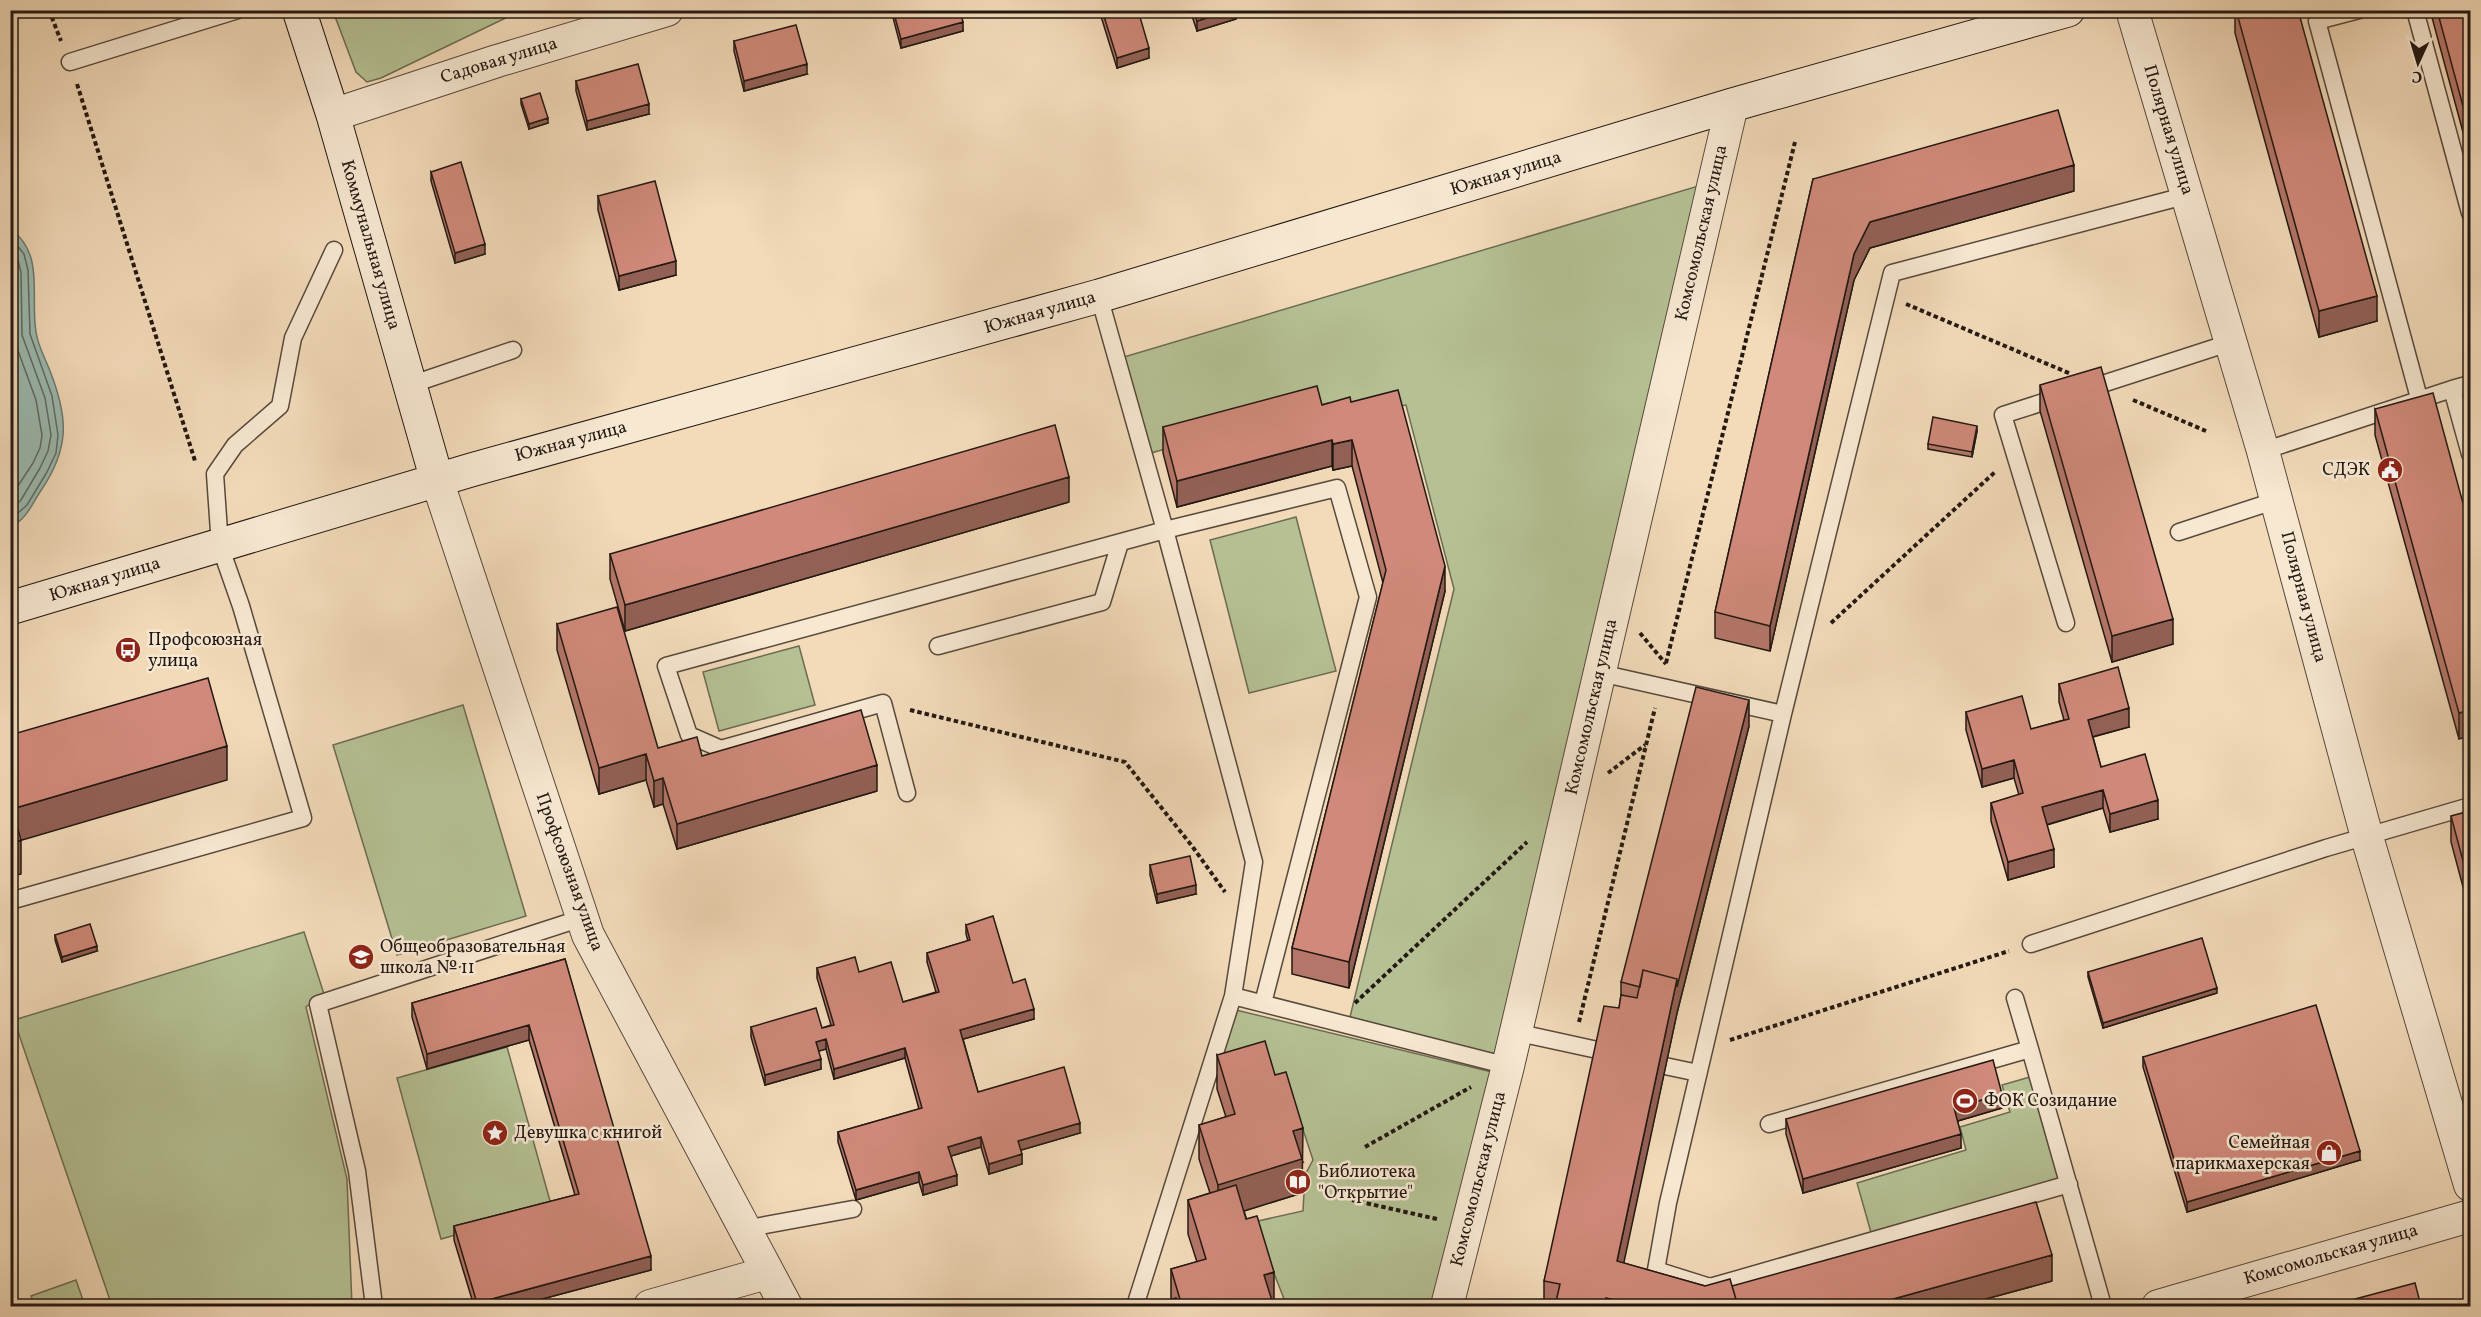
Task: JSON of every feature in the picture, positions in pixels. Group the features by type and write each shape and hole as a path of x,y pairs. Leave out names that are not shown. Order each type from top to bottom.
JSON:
{"main road":[{"name":"Коммунальная улица","path":"299,10 333,115 437,480"},
{"name":"Южная улица","path":"10,608 437,480 1099,296 1732,105 2068,10"}],"street":[{"name":"Садовая улица","path":"333,115 497,61 667,10"},
{"name":"Полярная улица","path":"2132,10 2232,342 2277,500 2367,837 2470,1185"},
{"name":"Комсомольская улица","path":"1447,1306 1508,1066 1732,105"},
{"name":"Профсоюзная улица","path":"437,480 588,935 786,1306"},
{"name":"Комсомольская улица","path":"2158,1306 2470,1216"},
{"path":"650,1306 756,1276"}],"lane":[{"path":"70,62 238,10"},
{"path":"2359,10 2317,21 2419,398"},
{"path":"2415,10 2470,213"},
{"path":"2069,1184 1710,1287 1656,1270 1668,1203 1797,654 1892,273 2188,195"},
{"path":"10,902 303,818 220,546 215,474 235,445 280,406 293,338 334,249"},
{"path":"1099,296 1165,530 1254,862 1233,996 1135,1306"},
{"path":"2066,623 2003,415 2232,342"},
{"path":"410,385 513,350"},
{"path":"2263,451 2419,398 2470,384"},
{"path":"2452,389 2470,454"},
{"path":"907,793 883,703 721,749 689,735 666,666 1165,530 1337,488 1368,597 1263,1003"},
{"path":"2179,532 2277,500"},
{"path":"938,646 1102,602 1120,543"},
{"path":"1600,673 1783,714"},
{"path":"2031,944 2470,806"},
{"path":"374,1306 357,1172 318,1004 582,918"},
{"path":"1233,996 1508,1066"},
{"path":"2015,998 2103,1306"},
{"path":"1515,1032 1602,1051"},
{"path":"1769,1124 2030,1049"},
{"path":"1665,1066 1698,1073"},
{"path":"744,1229 853,1209"},
{"path":"1710,1287 1715,1306"}],"path":[{"path":"49,10 70,62 197,468"},
{"path":"1573,1045 1795,142"},
{"path":"1886,295 2206,431"},
{"path":"1797,654 2015,454"},
{"path":"883,703 1125,762 1192,846 1245,920"},
{"path":"1335,1022 1529,840"},
{"path":"1704,1048 2031,944"},
{"path":"1365,1147 1508,1066"},
{"path":"1352,1200 1467,1226"}],"green space":[{"path":"333,10 520,11 381,78 367,82 356,72"},
{"path":"1705,184 1499,1056 1350,1017 1454,589 1406,405 1332,418 1328,403 1151,453 1124,357"},
{"path":"1296,517 1336,671 1249,693 1210,540"},
{"path":"799,646 815,705 719,731 703,672"},
{"path":"463,705 526,916 397,955 333,745"},
{"path":"304,932 324,994 306,1007 347,1179 352,1306 112,1306 14,1020"},
{"path":"1236,1010 1492,1072 1435,1306 1284,1306 1286,1304 1263,1245 1249,1223 1303,1211 1305,1175 1313,1160 1293,1099 1273,1074 1216,1081"},
{"path":"507,1047 552,1208 441,1239 397,1078"},
{"path":"2030,1077 2061,1180 1872,1236 1857,1183 1966,1150 1960,1127 2010,1112 2002,1085"},
{"path":"76,1280 85,1306 35,1306 31,1296"}],"water":[{"path":"11,229 22,239 32,263 36,332 56,388 63,417 63,431 62,445 51,474 26,515 11,527"}],"building":[{"path":"893,10 960,10 963,22 901,39"},
{"path":"1102,10 1138,10 1149,48 1117,58"},
{"path":"1193,10 1231,10 1197,21"},
{"path":"2236,10 2298,10 2377,296 2319,311"},
{"path":"2437,10 2470,10 2470,132"},
{"path":"796,25 807,64 744,81 734,41"},
{"path":"638,64 649,104 587,121 576,81"},
{"path":"540,93 548,118 529,124 521,99"},
{"path":"2058,110 2074,165 1870,222 1854,254 1770,626 1715,612 1813,179"},
{"path":"461,162 485,244 455,253 431,172"},
{"path":"655,181 676,261 619,276 598,196"},
{"path":"2101,367 2173,619 2112,636 2040,385"},
{"path":"1317,386 1322,405 1350,397 1351,402 1398,390 1445,566 1349,962 1292,948 1386,570 1352,440 1333,444 1332,440 1177,481 1163,427"},
{"path":"2433,393 2470,529 2470,710 2459,713 2375,409"},
{"path":"1933,417 1977,426 1972,452 1928,444"},
{"path":"1055,425 1069,477 625,605 610,554"},
{"path":"617,607 658,748 697,737 702,756 861,710 877,765 677,824 663,778 654,781 646,754 599,768 557,624"},
{"path":"2118,667 2129,708 2088,720 2101,767 2145,754 2158,800 2110,814 2103,790 2042,807 2054,849 2008,862 1991,803 2023,793 2014,760 1982,769 1966,712 2022,696 2031,729 2069,719 2059,684"},
{"path":"208,678 227,746 12,809 21,840 10,843 10,735"},
{"path":"1696,687 1749,700 1677,987 1677,979 1643,970 1640,987 1621,982"},
{"path":"2470,811 2470,887 2451,816"},
{"path":"1190,856 1196,885 1157,894 1150,865"},
{"path":"993,916 1013,983 1025,979 1034,1009 960,1030 978,1092 1064,1067 1080,1123 1018,1141 1022,1154 989,1164 981,1137 948,1147 957,1175 923,1185 919,1172 856,1190 838,1132 922,1108 905,1048 834,1069 826,1039 816,1042 821,1059 765,1075 751,1027 816,1008 822,1028 834,1025 817,968 855,957 859,972 891,962 903,1002 939,992 927,953 970,940 966,925"},
{"path":"90,924 97,946 62,957 55,935"},
{"path":"2202,938 2217,988 2103,1023 2088,972"},
{"path":"565,959 651,1256 477,1303 454,1226 579,1194 529,1025 427,1054 412,1003"},
{"path":"1643,970 1677,979 1617,1261 1705,1286 1730,1279 1738,1306 1637,1306 1606,1298 1605,1306 1555,1306 1560,1284 1544,1281 1604,1006 1619,1008 1621,995 1637,998"},
{"path":"2316,1005 2360,1151 2187,1202 2143,1057"},
{"path":"1265,1041 1275,1075 1286,1072 1303,1128 1293,1131 1302,1159 1218,1185 1199,1125 1235,1114 1217,1055"},
{"path":"1993,1060 2002,1094 1954,1108 1961,1134 1803,1179 1786,1119"},
{"path":"1236,1185 1246,1219 1257,1216 1274,1272 1264,1275 1273,1304 1264,1306 1182,1306 1171,1269 1206,1259 1188,1200"},
{"path":"2036,1202 2052,1255 1868,1306 1738,1306 1732,1286"},
{"path":"2415,1283 2421,1306 2329,1306"},
{"path":"1176,1298 1179,1306 1150,1306"}],"place":[{"name":"СДЭК","path":"2390,470"},
{"name":"Профсоюзная улица","path":"128,650"},
{"name":"Общеобразовательная школа № 11","path":"361,957"},
{"name":"ФОК Созидание","path":"1965,1101"},
{"name":"Девушка с книгой","path":"495,1133"},
{"name":"Семейная парикмахерская","path":"2329,1153"},
{"name":"Библиотека \"Открытие\"","path":"1298,1182"}]}
